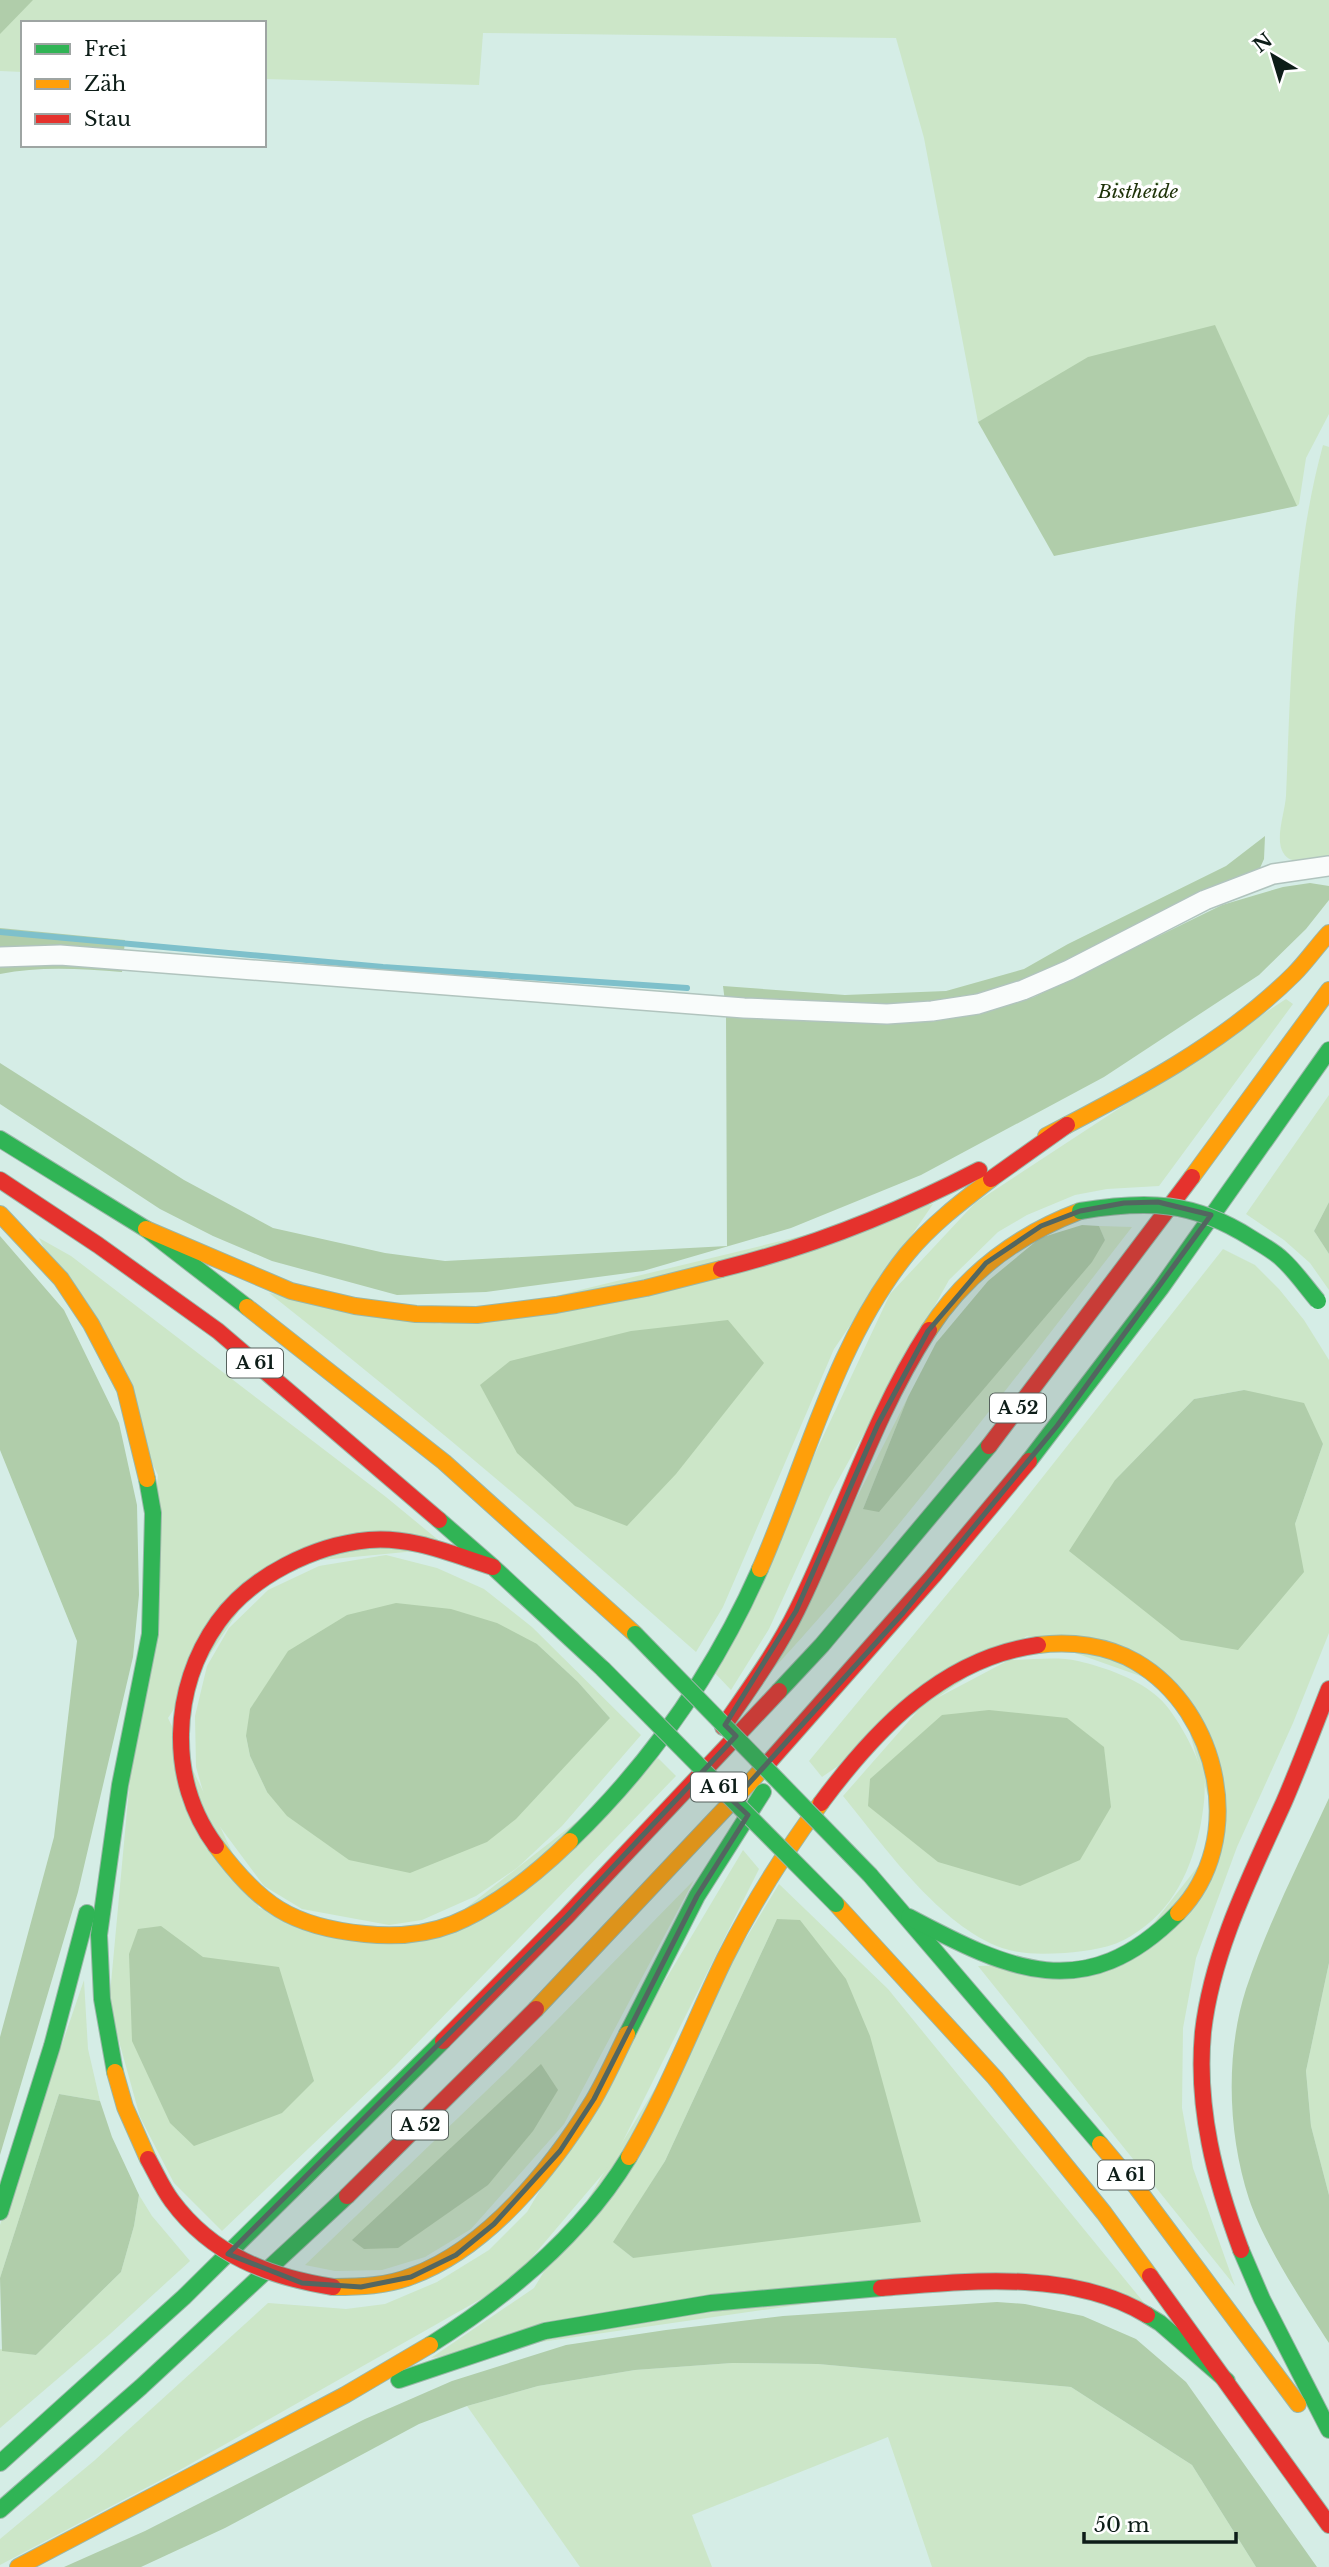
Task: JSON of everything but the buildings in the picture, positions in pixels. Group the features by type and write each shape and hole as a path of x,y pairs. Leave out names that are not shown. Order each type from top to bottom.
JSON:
{"highway":[{"path":"146,1229 291,1291 355,1306 404,1313 477,1315 556,1305 646,1288 739,1265 824,1239 913,1204 1150,1078 1227,1028 1294,973 1329,933"},
{"name":"A 52","path":"0,2463 184,2297 548,1936 822,1645 986,1448 1135,1255 1329,990"},
{"name":"A 52","path":"0,2510 118,2410 316,2227 454,2092 637,1906 813,1713 903,1612 1057,1426 1329,1049"},
{"path":"494,1567 409,1542 369,1540 320,1549 280,1566 247,1590 214,1625 190,1671 178,1712 180,1752 189,1799 202,1830 224,1862 260,1898 308,1924 360,1935 412,1936 468,1918 528,1879 588,1823 639,1765 682,1709 745,1602 773,1539 831,1390 863,1322 893,1274 936,1224 981,1186 1066,1125"},
{"name":"A 61","path":"0,1139 146,1229 299,1347 444,1462 635,1634 909,1917 1137,2188 1329,2445"},
{"name":"A 61","path":"0,1180 98,1245 218,1331 494,1567 603,1669 836,1905 995,2078 1104,2213 1329,2525"},
{"path":"675,1800 772,1655 790,1622 896,1386 928,1331 954,1294 986,1263 1012,1243 1041,1226 1080,1211 1124,1203 1158,1202 1209,1214 1235,1226 1282,1259 1321,1306"},
{"path":"0,1214 61,1279 91,1324 125,1389 140,1444 153,1513 150,1634 120,1785 99,1936 102,1999 125,2107 148,2158 171,2199 192,2225 241,2262 276,2277 302,2283 361,2287 411,2277 456,2255 494,2224 560,2151 594,2099 697,1896 813,1713"},
{"path":"18,2567 319,2409 452,2330 505,2293 562,2245 614,2179 640,2135 668,2083 739,1930 819,1804 857,1756 917,1700 943,1680 997,1654 1035,1645 1070,1643 1097,1647 1131,1660 1156,1677 1176,1696 1195,1722 1206,1745 1215,1772 1219,1802 1211,1860 1185,1906 1167,1927 1121,1956 1066,1972 1035,1970 988,1957 909,1917"},
{"path":"1329,1689 1300,1764 1252,1870 1215,1974 1203,2029 1202,2088 1211,2161 1236,2238 1270,2316 1329,2430"},
{"path":"0,2212 72,1975 96,1871 120,1785"},
{"path":"319,2409 439,2365 545,2331 711,2304 915,2285 1014,2281 1086,2289 1126,2302 1160,2323 1227,2381"}],"street":[{"path":"0,957 60,955 744,1008 887,1014 932,1011 978,1004 1023,990 1069,970 1205,900 1273,874 1329,866"}],"highlighted area":[{"path":"1158,1202 1211,1215 1057,1426 903,1613 733,1801 748,1815 697,1896 594,2099 560,2151 494,2224 456,2255 411,2277 361,2287 302,2283 228,2254 567,1916 736,1736 725,1725 796,1611 878,1424 928,1331 986,1263 1041,1226 1080,1211 1124,1203"}],"green space":[{"name":"Bistheide","path":"0,0 1329,0 1329,414 1306,458 1297,506 1001,409 978,422 924,138 896,38 483,33 479,85 266,79 266,21 21,21 21,72 0,71"},
{"path":"0,0 33,0 0,34"},
{"path":"1215,325 1297,506 1054,556 978,422 1088,357"},
{"path":"1323,445 1329,447 1329,856 1299,861 1284,854 1280,834 1286,796 1299,576"},
{"path":"1265,836 1264,859 1260,868 1153,915 1046,972 999,989 943,1001 882,1006 725,1002 723,986 845,995 946,991 1024,969 1068,944 1226,866"},
{"path":"1310,883 1329,886 1329,900 1306,929 1259,975 1104,1077 921,1175 791,1228 643,1271 486,1292 397,1295 272,1261 213,1236 160,1209 0,1104 0,1063 184,1180 273,1228 385,1253 445,1261 727,1246 726,1014 985,1012 1034,997 1222,905 1283,887"},
{"path":"0,928 125,940 122,972 46,969 0,974"},
{"path":"1286,999 1293,1004 1159,1186 1107,1189 1075,1195 1027,1215 998,1232 949,1280 830,1495 769,1629 731,1690 713,1671 890,1294 975,1203"},
{"path":"1329,1095 1329,1202 1314,1231 1329,1254 1329,1290 1310,1263 1284,1240 1246,1214"},
{"path":"1329,1202 1329,1254 1314,1231"},
{"path":"933,1204 834,1349 723,1607 696,1652 485,1469 269,1293 440,1324"},
{"path":"1082,1225 1099,1226 1105,1240 1092,1262 879,1512 863,1509 908,1397 936,1343 988,1281 1040,1238"},
{"path":"1099,1226 1132,1227 908,1513 765,1678 908,1397 863,1509 1105,1240"},
{"path":"0,1236 64,1310 119,1423 137,1505 139,1595 133,1657 78,1892 0,2155 0,2037 54,1837 77,1641 0,1450"},
{"path":"39,1238 71,1256 386,1497 448,1548 269,1565 168,1718 259,1908 425,1940 658,1758 676,1776 395,2066 222,2231 174,2183 140,2117 109,2005 158,1475"},
{"path":"1223,1249 1255,1265 1279,1289 1304,1320 1329,1360 1329,1633 1293,1723 1237,1847 1196,1958 1183,2028 1182,2108 1193,2168 1235,2286 978,1966 1124,1961 1220,1838 1177,1689 1027,1636 822,1777 809,1761 1011,1517","holes":["1244,1390 1323,1444 1295,1524 1115,1480 1194,1399"]},
{"path":"728,1320 764,1363 676,1474 627,1526 575,1506 517,1453 480,1385 510,1361 631,1331"},
{"path":"1244,1390 1304,1403 1323,1444 1295,1524 1304,1572 1238,1650 1181,1640 1069,1551 1115,1480 1194,1399"},
{"path":"386,1555 437,1568 484,1589 532,1627 641,1735 562,1826 517,1868 476,1896 422,1920 389,1925 302,1909 264,1886 209,1812 196,1767 195,1716 207,1666 229,1628 268,1590 319,1566","holes":["537,1644 578,1682 610,1718 267,1792 250,1756 246,1736"]},
{"path":"396,1603 451,1609 497,1623 537,1644 578,1682 610,1718 516,1819 487,1842 410,1873 349,1860 287,1816 267,1792 250,1756 246,1736 250,1709 288,1651 347,1615"},
{"path":"1009,1660 1070,1660 1099,1667 1131,1680 1151,1691 1166,1705 1198,1760 1204,1781 1204,1802 1197,1840 1186,1872 1158,1914 1146,1926 1116,1943 1082,1951 1033,1954 1002,1948 979,1937 935,1903 895,1860 843,1796 922,1706"},
{"path":"989,1710 1067,1718 1104,1747 1111,1807 1080,1860 1020,1886 938,1862 868,1806 870,1779 942,1715"},
{"path":"1329,1798 1329,1963 1306,2071 1311,2126 1329,2195 1329,2343 1285,2273 1264,2235 1249,2199 1233,2122 1232,2067 1239,2014 1255,1964 1274,1916"},
{"path":"743,1850 759,1869 612,2163 511,2282 178,2471 0,2565 0,2539 95,2460 268,2303 346,2309 385,2304 437,2282 489,2250 527,2212"},
{"path":"694,1880 564,2124 471,2229 425,2257 382,2270 335,2271 305,2265 509,2069"},
{"path":"779,1884 888,1989 1145,2304 1012,2274 431,2358 534,2288","holes":["777,1919 633,2258 614,2242 665,2161"]},
{"path":"777,1919 800,1920 846,1979 870,2036 921,2222 633,2258 613,2242 665,2161"},
{"path":"161,1926 203,1957 279,1967 314,2081 282,2113 194,2146 170,2123 132,2041 129,1954 138,1929"},
{"path":"1329,1963 1329,2195 1311,2126 1306,2071"},
{"path":"84,1980 88,2049 100,2101 59,2094 0,2278 0,2225"},
{"path":"541,2064 558,2090 533,2131 488,2185 398,2248 364,2249 352,2240"},
{"path":"59,2094 100,2101 112,2137 139,2195 134,2226 121,2272 36,2355 2,2351 0,2278"},
{"path":"139,2195 152,2216 190,2261 0,2428 0,2349 36,2355 121,2272 134,2226"},
{"path":"997,2302 1025,2304 1083,2316 1136,2339 1186,2382 1317,2567 1256,2567 1192,2465 1071,2387 818,2364 732,2363 635,2370 538,2386 467,2406 419,2424 225,2528 141,2567 64,2567 145,2531 365,2419 452,2381 566,2345 783,2316"},
{"path":"732,2363 818,2364 1071,2387 1192,2465 1256,2567 932,2567 888,2437 692,2515 712,2567 580,2567 467,2406 538,2386 635,2370"}],"waterway":[{"path":"0,932 383,967 687,988"}],"traffic: fast":[{"path":"1029,1461 1161,1288 1329,1050"},
{"path":"0,1139 146,1229 247,1307"},
{"path":"1080,1211 1148,1205 1169,1206 1209,1217 1230,1226 1276,1254 1318,1301"},
{"path":"779,1691 822,1645 989,1446"},
{"path":"115,2072 102,1999 99,1935 120,1785 150,1634 153,1513 147,1479"},
{"path":"439,1520 603,1669"},
{"path":"570,1841 627,1780 678,1714 723,1644 760,1569"},
{"path":"635,1634 870,1875"},
{"path":"603,1669 836,1904"},
{"path":"627,2034 697,1896 763,1792"},
{"path":"870,1875 1100,2144"},
{"path":"0,2212 52,2046 87,1913"},
{"path":"909,1917 980,1952 1014,1964 1046,1970 1078,1970 1111,1961 1144,1942 1178,1913"},
{"path":"0,2463 184,2297 443,2041"},
{"path":"430,2345 487,2306 541,2262 589,2213 629,2157"},
{"path":"0,2510 141,2387 347,2196"},
{"path":"1241,2250 1262,2299 1329,2430"},
{"path":"399,2380 545,2331 711,2303 881,2288"},
{"path":"1147,2315 1160,2323 1227,2381"}],"traffic: slow":[{"path":"1046,1136 1112,1102 1238,1023 1294,974 1329,933"},
{"path":"1192,1177 1329,990"},
{"path":"760,1569 823,1406 860,1327 882,1289 926,1233 991,1179"},
{"path":"929,1330 959,1291 995,1258 1035,1232 1080,1211"},
{"path":"0,1214 61,1279 91,1324 125,1389 147,1479"},
{"path":"146,1229 291,1291 355,1306 416,1314 477,1315 556,1305 646,1288 721,1269"},
{"path":"247,1307 444,1462 635,1634"},
{"path":"1038,1645 1063,1644 1101,1648 1136,1662 1165,1684 1188,1712 1205,1744 1215,1779 1218,1815 1213,1850 1200,1884 1178,1913"},
{"path":"536,2009 769,1762"},
{"path":"629,2157 668,2083 735,1938 770,1879 821,1803"},
{"path":"216,1846 247,1883 279,1909 297,1918 339,1931 387,1935 432,1931 469,1917 516,1888 570,1841"},
{"path":"836,1904 995,2078 1104,2213 1150,2276"},
{"path":"333,2287 383,2284 412,2276 440,2263 492,2226 538,2178 577,2127 598,2093 627,2034"},
{"path":"115,2072 125,2107 148,2159"},
{"path":"1100,2144 1137,2188 1298,2404"},
{"path":"18,2567 345,2395 430,2345"}],"traffic: jam":[{"path":"991,1179 1067,1125"},
{"path":"721,1269 788,1250 853,1227 916,1201 979,1170"},
{"path":"989,1446 1192,1177"},
{"path":"0,1180 98,1245 218,1331 439,1520"},
{"path":"723,1727 789,1625 814,1575 874,1433 929,1330"},
{"path":"769,1762 933,1576 1029,1461"},
{"path":"216,1846 200,1820 189,1792 183,1764 181,1734 184,1704 202,1648 232,1605 248,1590 285,1566 327,1548 348,1543 369,1540 401,1541 493,1567"},
{"path":"821,1803 864,1749 888,1724 942,1681 972,1665 1004,1653 1038,1645"},
{"path":"1241,2250 1223,2197 1205,2116 1202,2088 1203,2032 1215,1973 1234,1914 1290,1788 1329,1689"},
{"path":"443,2041 567,1916 779,1691"},
{"path":"347,2196 536,2009"},
{"path":"148,2159 172,2201 205,2236 244,2261 264,2270 333,2287"},
{"path":"1150,2276 1329,2525"},
{"path":"881,2288 983,2281 1052,2284 1086,2290 1118,2300 1147,2315"}]}
